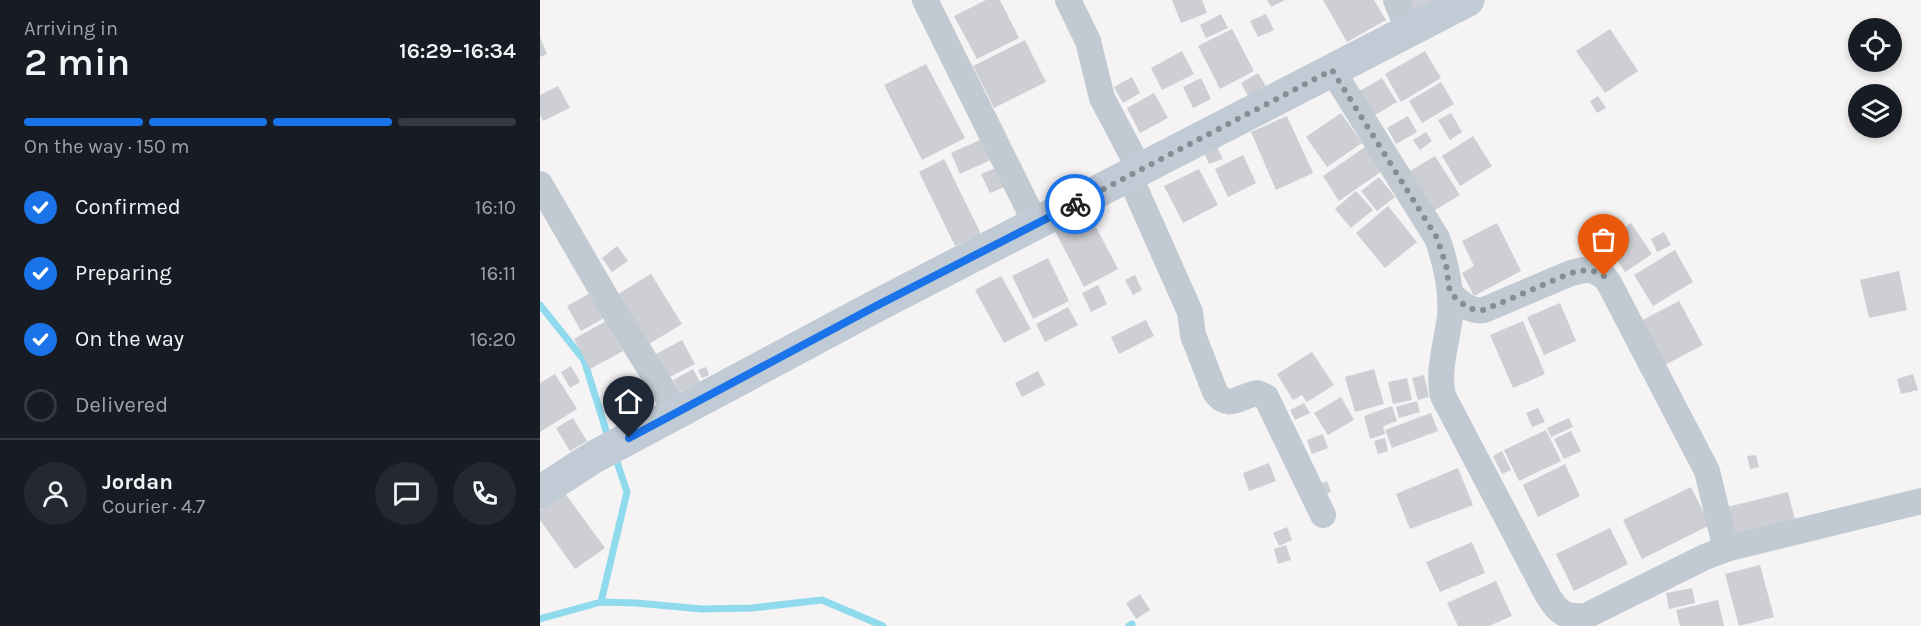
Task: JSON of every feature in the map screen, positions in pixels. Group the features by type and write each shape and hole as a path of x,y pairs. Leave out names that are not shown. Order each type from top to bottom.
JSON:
{"main road":[{"path":"540,492 594,458 677,412 1468,0"}],"street":[{"path":"925,0 1036,224"},
{"path":"1068,0 1088,41 1102,98 1190,312 1193,335 1215,392 1225,402 1257,393 1266,397 1323,515"},
{"path":"1396,0 1408,31"},
{"path":"1332,70 1437,238 1446,265 1450,293 1450,315 1441,372 1443,396 1556,608 1568,615 1586,616 1726,549 1921,501"},
{"path":"540,184 612,308 677,412"},
{"path":"1450,293 1468,309 1476,311 1484,310 1571,273 1592,270 1604,276 1707,471 1726,549"}],"building":[{"path":"986,0 1000,0 1019,38 977,59 954,16"},
{"path":"1172,0 1202,0 1207,13 1181,23"},
{"path":"1267,0 1285,0 1271,7"},
{"path":"1323,0 1374,0 1386,20 1347,42"},
{"path":"1406,0 1433,0 1412,11"},
{"path":"1221,14 1228,28 1206,38 1200,25"},
{"path":"1266,14 1274,30 1258,37 1250,21"},
{"path":"1232,29 1254,71 1220,89 1198,46"},
{"path":"1610,29 1638,71 1605,93 1576,51"},
{"path":"540,37 547,54 540,57"},
{"path":"1025,40 1046,82 994,108 973,66"},
{"path":"1182,51 1194,74 1162,90 1151,68"},
{"path":"1425,51 1441,78 1401,102 1385,74"},
{"path":"926,64 965,138 922,160 884,85"},
{"path":"1258,73 1266,86 1248,96 1241,83"},
{"path":"1132,77 1140,93 1123,103 1114,87"},
{"path":"1201,78 1211,99 1193,108 1183,87"},
{"path":"1382,78 1397,102 1370,118 1356,93"},
{"path":"1441,82 1454,104 1422,123 1409,101"},
{"path":"558,86 570,108 543,121 540,115 540,95"},
{"path":"1154,93 1168,118 1140,133 1127,108"},
{"path":"1598,96 1606,108 1597,113 1590,101"},
{"path":"1341,113 1362,143 1327,167 1306,137"},
{"path":"1451,113 1462,132 1450,140 1438,120"},
{"path":"1287,116 1313,173 1276,190 1251,132"},
{"path":"1408,116 1417,132 1396,144 1387,128"},
{"path":"1426,132 1432,141 1420,150 1413,140"},
{"path":"1473,136 1492,166 1460,186 1442,156"},
{"path":"984,138 993,159 960,174 951,153"},
{"path":"1217,147 1223,159 1209,164 1204,153"},
{"path":"1365,147 1382,171 1339,201 1323,176"},
{"path":"1243,155 1256,183 1228,197 1215,169"},
{"path":"1435,156 1460,195 1432,212 1407,173"},
{"path":"944,159 981,234 955,246 919,172"},
{"path":"998,167 1007,186 990,193 981,174"},
{"path":"1199,169 1218,205 1183,223 1164,186"},
{"path":"1379,177 1395,197 1377,211 1361,191"},
{"path":"1356,191 1373,210 1351,228 1335,209"},
{"path":"1388,206 1417,242 1385,268 1356,233"},
{"path":"1088,212 1118,269 1084,287 1054,229"},
{"path":"1497,223 1521,271 1474,296 1462,273 1474,266 1462,241"},
{"path":"1631,223 1652,254 1625,272 1604,241"},
{"path":"1664,232 1671,245 1657,252 1651,239"},
{"path":"617,246 628,261 612,272 602,258"},
{"path":"1675,250 1693,282 1653,306 1634,275"},
{"path":"1048,258 1069,301 1033,319 1012,276"},
{"path":"1899,271 1907,310 1869,318 1860,280"},
{"path":"651,274 682,324 649,344 618,294"},
{"path":"1135,275 1142,290 1133,295 1125,280"},
{"path":"1001,276 1031,329 1004,343 975,290"},
{"path":"1098,285 1107,304 1091,312 1082,293"},
{"path":"592,292 606,317 581,331 567,306"},
{"path":"1679,301 1703,345 1663,366 1639,322"},
{"path":"1560,303 1576,341 1544,355 1527,317"},
{"path":"1068,307 1078,325 1045,342 1036,324"},
{"path":"1146,320 1154,336 1119,354 1111,337"},
{"path":"606,321 623,351 590,369 574,339"},
{"path":"1523,321 1545,374 1513,388 1490,335"},
{"path":"682,340 695,364 666,379 654,355"},
{"path":"1312,352 1334,385 1307,402 1302,395 1293,400 1277,374"},
{"path":"571,366 580,382 570,388 561,372"},
{"path":"706,367 709,375 702,378 698,370"},
{"path":"693,369 700,382 680,392 673,380"},
{"path":"1374,369 1384,404 1355,412 1345,377"},
{"path":"1038,371 1045,385 1022,397 1015,383"},
{"path":"555,374 577,409 540,432 540,383"},
{"path":"1913,374 1918,390 1901,394 1897,379"},
{"path":"1424,375 1429,397 1418,400 1412,378"},
{"path":"1407,378 1412,400 1393,404 1388,382"},
{"path":"1341,397 1354,420 1328,435 1314,413"},
{"path":"1417,401 1420,412 1399,418 1396,407"},
{"path":"1304,403 1310,413 1295,420 1290,410"},
{"path":"1392,406 1397,421 1383,426 1385,434 1370,439 1364,416"},
{"path":"1538,408 1545,422 1532,427 1526,413"},
{"path":"1431,413 1438,431 1392,448 1385,430"},
{"path":"573,418 587,441 570,451 556,428"},
{"path":"1569,418 1573,427 1551,437 1547,428"},
{"path":"1546,430 1561,461 1519,481 1504,450"},
{"path":"1571,431 1581,451 1564,459 1554,439"},
{"path":"1323,434 1328,448 1312,454 1307,440"},
{"path":"1385,438 1388,451 1378,454 1374,441"},
{"path":"1502,451 1511,470 1502,474 1493,456"},
{"path":"1756,455 1759,467 1750,469 1747,456"},
{"path":"1269,463 1276,481 1249,491 1243,473"},
{"path":"1565,464 1580,496 1538,517 1523,485"},
{"path":"1458,468 1473,505 1410,529 1396,494"},
{"path":"1327,481 1331,492 1316,497 1312,487"},
{"path":"1691,487 1710,525 1642,559 1623,520"},
{"path":"564,492 605,548 575,569 540,520 540,510"},
{"path":"1788,492 1796,524 1735,539 1727,507"},
{"path":"1287,527 1292,540 1279,546 1273,533"},
{"path":"1610,528 1628,564 1574,591 1556,554"},
{"path":"1472,542 1485,573 1440,592 1426,562"},
{"path":"1286,545 1291,560 1278,564 1274,549"},
{"path":"1760,565 1774,617 1739,626 1725,574"},
{"path":"1496,581 1512,616 1489,626 1458,626 1447,603"},
{"path":"1692,588 1695,603 1669,609 1666,593"},
{"path":"1140,594 1150,610 1136,619 1126,603"},
{"path":"1718,600 1724,626 1680,626 1676,610"}],"waterway":[{"path":"540,305 584,360 609,440"},
{"path":"601,602 627,492 615,456"},
{"path":"540,619 601,602 702,609 752,608 822,600 883,626"}],"way so far":[{"path":"1075,204 1332,70 1437,238 1446,265 1450,293 1468,309 1484,310 1571,273 1592,270 1604,276"}],"route":[{"path":"629,438 876,306 1075,204"}]}
